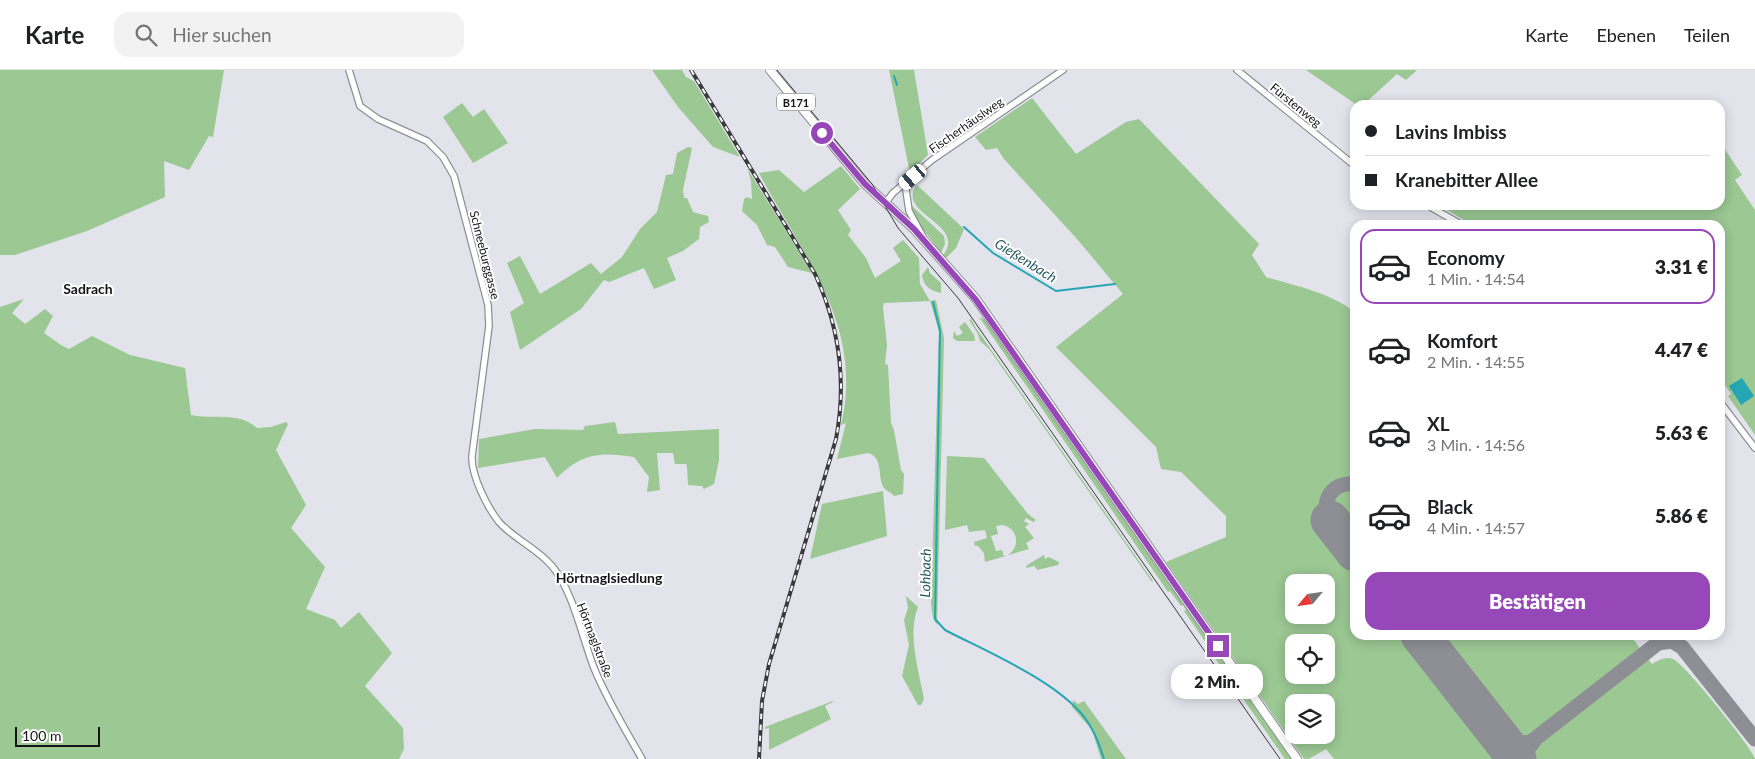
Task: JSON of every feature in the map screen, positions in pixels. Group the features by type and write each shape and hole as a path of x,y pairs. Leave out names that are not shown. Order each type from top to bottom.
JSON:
{"main road":[{"name":"B171","path":"770,70 865,184 922,237 985,312 1297,759"}],"street":[{"name":"Schneeburggasse","path":"348,70 360,106 378,119 427,141 444,157 454,176 488,305 489,326 472,466 479,485 500,522"},
{"name":"Fischerhäuslweg","path":"886,202 888,197 949,148 1063,70"},
{"name":"Fürstenweg","path":"1237,70 1350,162"},
{"name":"Fürstenweg","path":"1342,155 1350,159"},
{"path":"906,184 909,212 919,227 922,237"},
{"path":"1436,210 1453,220"},
{"path":"1725,409 1755,448"},
{"name":"Hörtnaglstraße","path":"500,522 539,552 553,567 564,585 595,670 624,730 642,759"}],"green space":[{"path":"0,70 224,70 213,137 209,136 189,170 164,161 165,197 87,231 15,255 0,255"},
{"path":"652,70 682,70 686,77 694,81 740,157 713,147 678,107"},
{"path":"889,70 914,70 928,155 910,173"},
{"path":"1306,70 1417,70 1406,80 1397,74 1368,100 1350,100"},
{"path":"1032,98 1076,154 1126,122 1139,119 1259,244 1252,255 1266,277 1334,299 1350,308 1350,640 1634,640 1652,664 1662,659 1673,659 1690,674 1731,724 1755,759 1334,759 1326,749 1309,759 1304,759 1293,744 1335,744 1335,694 1285,694 1285,732 1166,562 1226,537 1226,516 1181,472 1161,469 1156,447 1056,347 1123,294 1077,239 1004,159 997,148 986,150 975,137"},
{"path":"462,103 473,117 484,109 508,143 473,163 443,117"},
{"path":"688,147 692,148 683,190 684,198 687,198 693,212 708,216 709,222 700,227 699,239 683,251 667,258 676,280 654,289 644,268 609,282 604,280 581,309 520,350 510,312 524,303 507,263 520,256 540,294 591,263 601,274 622,257 640,229 657,212 666,175 673,174 677,153"},
{"path":"1725,150 1742,175 1735,180 1755,210 1755,435 1728,396 1731,394 1725,385 1725,220 1464,220 1447,210 1725,210"},
{"path":"841,166 860,189 838,210 851,230 848,235 866,258 875,278 901,261 893,248 903,240 919,258 920,284 930,301 884,303 883,307 887,345 885,364 888,365 891,423 901,470 904,474 903,494 894,496 882,485 877,459 873,456 868,453 837,459 846,423 841,425 846,389 844,355 837,323 825,292 810,262 759,173 779,170 804,192"},
{"path":"747,168 812,273 788,267 775,247 767,245 757,225 742,211 744,199 747,197 752,199 751,181"},
{"path":"917,185 964,229 956,248 946,258 943,255 948,244 946,235 915,203 913,195"},
{"path":"909,203 944,236 945,244 941,253 916,220"},
{"path":"928,267 930,273 941,283 941,293 934,291 924,282 922,275"},
{"path":"24,299 12,313 25,324 45,309 53,316 44,333 69,349 92,336 130,355 185,368 191,415 234,418 250,423 257,428 271,427 286,422 288,424 276,450 306,505 291,528 325,567 306,609 335,620 341,628 359,612 392,653 365,686 403,728 404,749 399,759 0,759 0,307"},
{"path":"936,300 944,338 937,625 933,618 931,604 939,331 930,301"},
{"path":"979,317 987,321 1293,759 1285,759 1205,644 1184,611 1186,610 1183,605 1181,606 1170,591 1168,592"},
{"path":"971,319 1152,582 989,349 980,341 969,320"},
{"path":"965,322 974,335 975,341 957,341 953,338 954,331 957,336 963,333 959,327"},
{"path":"615,422 618,434 719,429 719,460 714,484 704,489 702,486 688,485 687,466 686,464 675,464 673,453 657,453 660,490 647,492 649,477 634,457 592,456 575,463 557,478 545,457 478,468 479,439 535,429 583,430 585,426"},
{"path":"947,456 984,458 1028,514 1036,520 1033,522 1026,518 1024,521 1029,524 1025,527 1034,538 1026,543 1029,549 1007,556 1016,545 1015,535 1008,527 996,526 998,534 991,536 996,551 1002,550 1004,556 985,562 984,553 978,546 975,546 974,542 987,538 985,530 969,532 967,525 945,530"},
{"path":"883,491 887,536 810,559 822,504"},
{"path":"1044,555 1045,559 1049,557 1059,562 1058,565 1037,570 1035,566 1026,568 1027,565"},
{"path":"906,596 918,607 915,618 914,641 924,699 921,705 918,705 902,676 909,645 904,620 908,608"},
{"path":"1073,700 1078,704 1084,701 1126,759 1101,759 1092,730 1072,707"},
{"path":"833,701 825,706 831,719 769,750 769,728 765,729 765,727"}],"water":[{"path":"1742,378 1754,396 1741,405 1729,386"}],"waterway":[{"name":"Lohbach","path":"894,76 897,85"},
{"name":"Gießenbach","path":"964,227 993,253 1056,291 1115,284"},
{"name":"Lohbach","path":"933,302 940,331 935,619 945,630 1044,682 1078,709 1094,732 1104,759"}],"taxiway":[{"path":"1330,520 1327,513 1327,499 1335,489 1350,484"},
{"path":"1499,736 1512,744 1531,742 1658,643 1672,641 1682,647 1755,739"},
{"path":"1525,759 1528,749 1534,741"}],"runway":[{"path":"1330,520 1350,546"},
{"path":"1424,640 1517,759"}],"tram line":[{"path":"777,70 872,184 898,228 958,298 1280,759"}],"railway":[{"path":"691,70 815,274 830,314 839,355 841,396 836,439 769,664 762,701 759,759"}],"district":[{"name":"Sadrach","path":"88,288"},
{"name":"Hörtnaglsiedlung","path":"609,577"}],"route":[{"path":"822,133 877,197 886,202 922,237 976,300 1218,646"}]}
